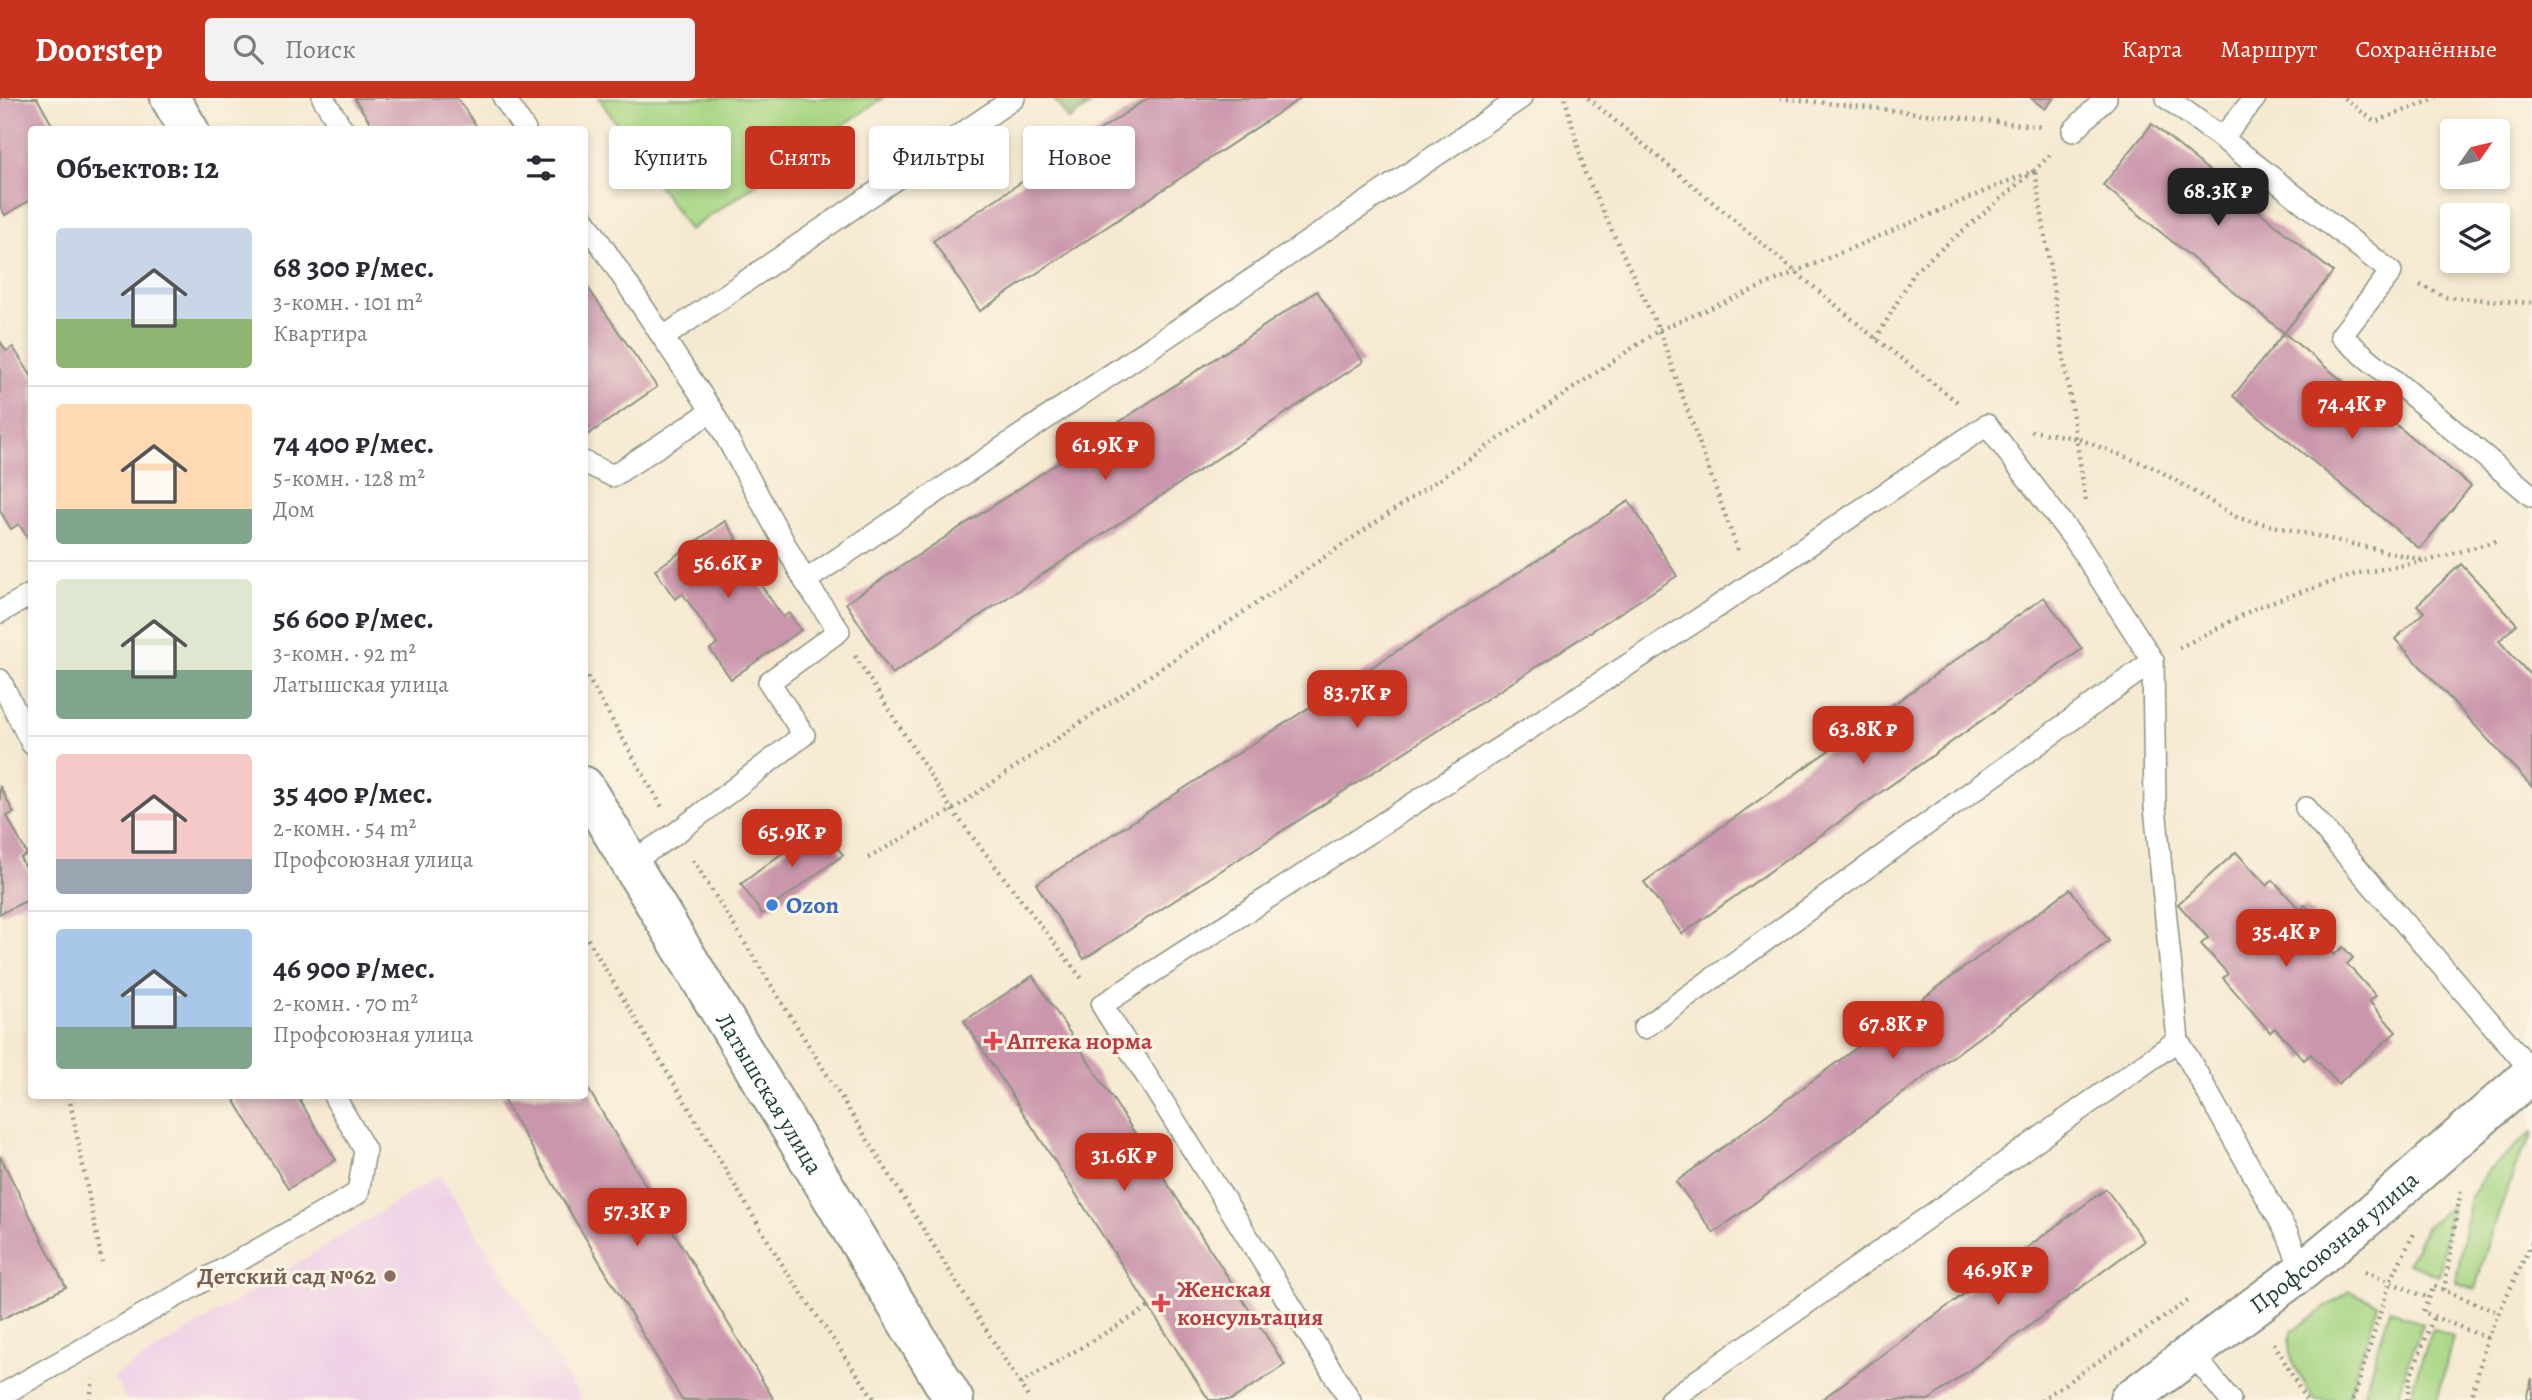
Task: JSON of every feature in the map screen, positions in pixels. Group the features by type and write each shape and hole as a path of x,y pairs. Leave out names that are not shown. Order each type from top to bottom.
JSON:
{"street":[{"path":"170,98 187,126"},
{"name":"Латышская улица","path":"590,806 630,863 945,1397"},
{"name":"Профсоюзная улица","path":"2129,1400 2302,1271 2370,1215 2532,1072"}],"lane":[{"path":"323,98 340,126"},
{"path":"504,98 522,126"},
{"path":"664,337 1014,98"},
{"path":"805,581 1521,98"},
{"path":"2073,131 2106,98"},
{"path":"2167,98 2222,138 2391,272 2341,336 2532,496"},
{"path":"2222,138 2255,98"},
{"path":"588,225 712,411 805,581 839,631 769,682 804,735 676,833 630,863"},
{"path":"588,464 613,476 712,411"},
{"path":"1350,1400 1102,1005 1690,624 1987,425 2080,547 2153,661 2155,807 2178,1040 2288,1235 2302,1271"},
{"path":"0,612 28,596"},
{"path":"1644,1028 2153,661"},
{"path":"0,680 28,736"},
{"path":"2306,808 2532,1072"},
{"path":"1670,1400 2178,1040"},
{"path":"0,1396 358,1193 365,1150 336,1099"},
{"path":"2192,1353 2230,1400"}],"path":[{"path":"1565,98 1585,173 1659,330 1741,560"},
{"path":"1588,98 1876,339 1987,425 2077,438 2155,468 2238,518 2427,561"},
{"path":"1780,98 2073,131"},
{"path":"2344,98 2375,122 2437,98"},
{"path":"1876,339 1915,271 2035,170 2073,131"},
{"path":"868,858 952,810 1659,330 2035,170"},
{"path":"2035,170 2088,512 2080,547"},
{"path":"2391,272 2446,297 2532,303"},
{"path":"2153,661 2262,605 2359,573 2427,561 2497,541"},
{"path":"839,631 952,810 1102,1005"},
{"path":"588,678 676,833 1030,1400"},
{"path":"588,940 786,1271 875,1400"},
{"path":"70,1099 102,1262"},
{"path":"2444,1290 2462,1186"},
{"path":"2353,1400 2390,1282 2417,1227"},
{"path":"2471,1400 2487,1338 2497,1312 2532,1242"},
{"path":"2356,1268 2429,1298"},
{"path":"2487,1338 2423,1312 2434,1286 2497,1312"},
{"path":"1020,1384 1149,1307"},
{"path":"2407,1400 2410,1378 2434,1316"},
{"path":"2269,1335 2306,1400"}],"shaded area":[{"name":"Детский сад №62","path":"440,1175 582,1400 127,1400 113,1377"}],"green space":[{"path":"599,98 883,98 842,126 745,126 745,189 749,189 689,230 661,189 731,189 731,126 618,126"},
{"path":"1053,98 1100,98 1069,120"},
{"path":"2532,1132 2500,1209 2475,1290 2456,1282 2470,1197 2488,1171"},
{"path":"2451,1207 2439,1276 2408,1263 2427,1225"},
{"path":"2349,1291 2378,1304 2347,1400 2314,1400 2291,1358 2289,1340 2292,1331"},
{"path":"2390,1309 2423,1324 2403,1376 2399,1400 2362,1400"},
{"path":"2433,1328 2453,1337 2437,1400 2412,1400 2414,1381"}],"building":[{"path":"0,98 37,98 53,126 28,126 28,201 5,215 0,206"},
{"path":"354,98 457,98 476,126 372,126"},
{"path":"1148,98 1301,98 980,311 933,241 1023,181 1023,189 1135,189 1135,126 1106,126"},
{"path":"2031,98 2054,98 2045,109"},
{"path":"2152,124 2333,272 2284,333 2103,185"},
{"path":"588,288 657,387 588,435"},
{"path":"1317,291 1363,362 892,674 846,603"},
{"path":"2284,333 2471,486 2420,549 2233,396"},
{"path":"0,341 6,351 13,347 28,371 28,539 19,524 11,529 0,511"},
{"path":"1629,501 1677,576 1084,959 1036,884"},
{"path":"725,521 737,539 732,543 783,617 789,613 801,630 731,679 710,649 717,644 683,594 675,599 655,570"},
{"path":"2461,564 2517,624 2499,641 2532,677 2532,787 2395,639 2424,612 2417,605"},
{"path":"2044,597 2082,649 1682,934 1644,882"},
{"path":"0,786 14,813 7,816 27,854 20,858 28,873 28,900 0,914"},
{"path":"820,825 843,855 762,914 741,884"},
{"path":"2236,852 2267,886 2273,880 2300,910 2305,905 2315,916 2306,924 2334,955 2343,947 2353,958 2347,964 2376,996 2369,1001 2396,1032 2338,1084 2311,1054 2304,1060 2275,1028 2270,1032 2223,978 2228,974 2201,944 2208,938 2178,904"},
{"path":"2070,889 2109,941 1714,1233 1676,1182"},
{"path":"1033,976 1285,1365 1231,1400 1209,1400 964,1021"},
{"path":"588,1089 774,1400 682,1400 503,1099 588,1099"},
{"path":"234,1099 299,1099 336,1160 288,1189"},
{"path":"0,1156 66,1287 0,1320"},
{"path":"2106,1189 2144,1241 1929,1400 1821,1400"},
{"path":"2532,1378 2532,1400 2526,1400 2528,1391"}],"place":[{"name":"Ozon","path":"772,905"},
{"name":"Аптека норма","path":"993,1041"},
{"name":"Детский сад №62","path":"390,1276"},
{"name":"Женская консультация","path":"1161,1303"}]}
